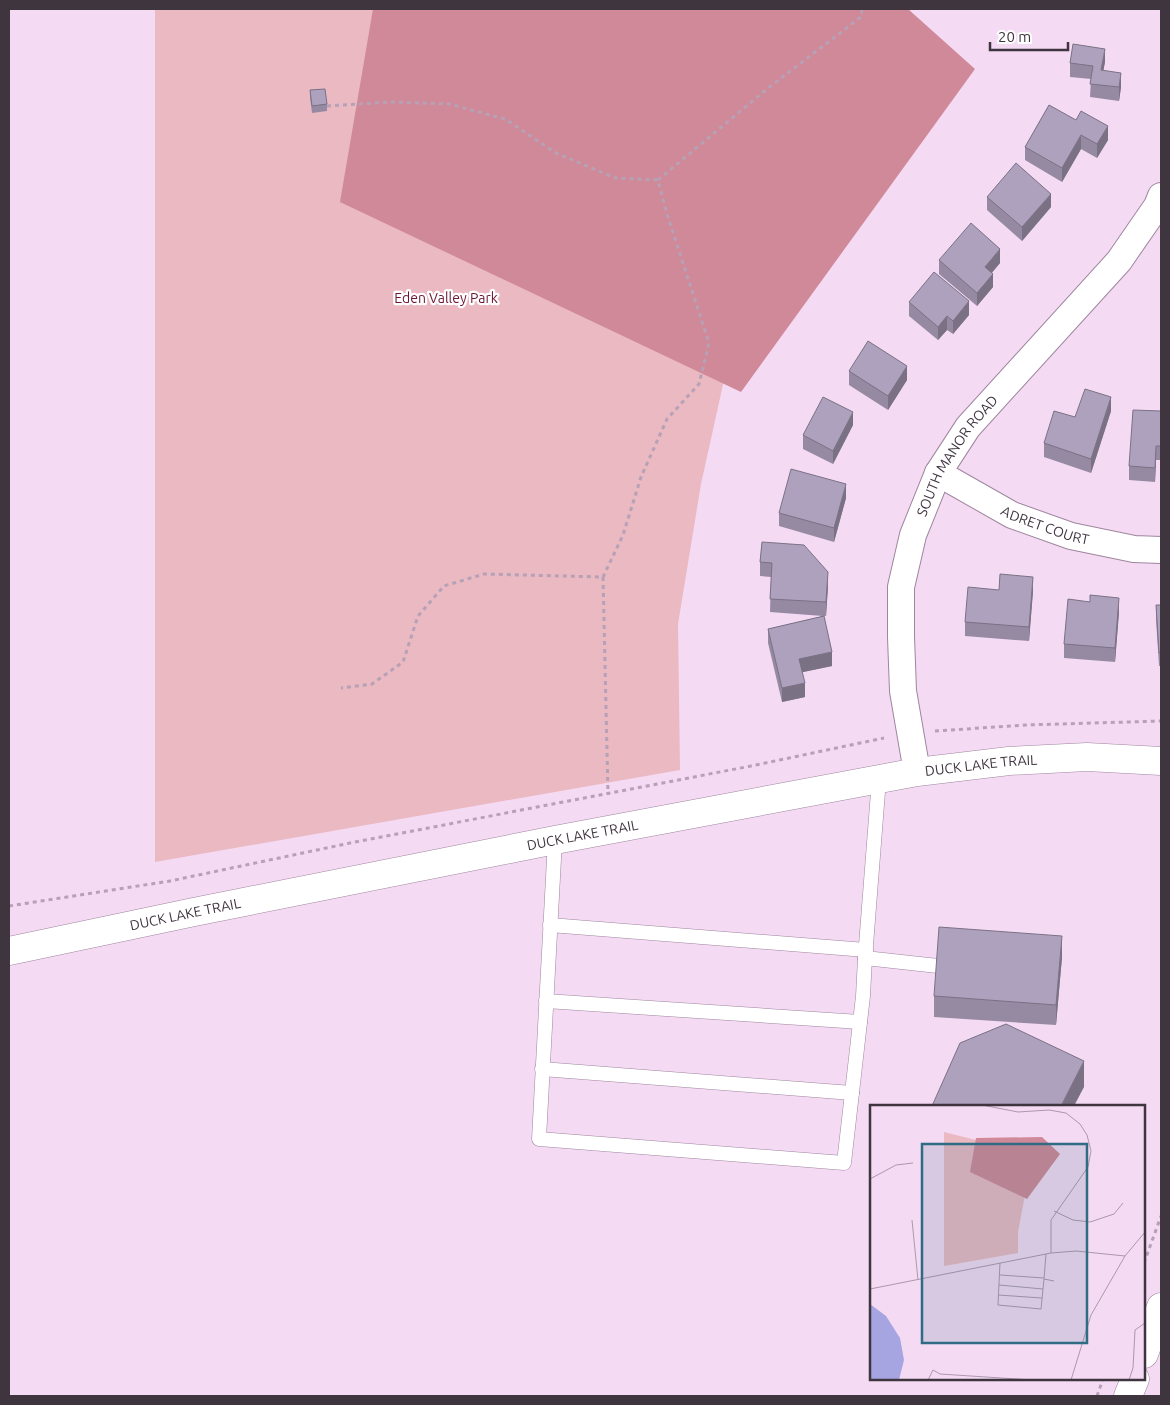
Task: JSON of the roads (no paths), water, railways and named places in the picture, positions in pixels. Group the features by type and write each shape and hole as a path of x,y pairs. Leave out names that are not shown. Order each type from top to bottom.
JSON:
{"street":[{"name":"SOUTH MANOR ROAD","path":"917,772 903,691 901,586 913,535 938,473 968,427 1119,260 1157,206 1161,196"},
{"name":"ADRET COURT","path":"938,473 1012,515 1071,536 1134,549 1161,550"},
{"name":"DUCK LAKE TRAIL","path":"9,951 555,840 917,772 1009,760 1087,758 1161,761"},
{"path":"1145,1351 1161,1307"},
{"path":"1128,1396 1135,1380"}],"lane":[{"path":"555,840 538,1139 844,1163 863,996 879,779"},
{"path":"550,925 865,954 938,966"},
{"path":"546,1000 860,1022"},
{"path":"542,1069 852,1092"}],"park label":[{"name":"Eden Valley Park","path":"446,298"}]}
